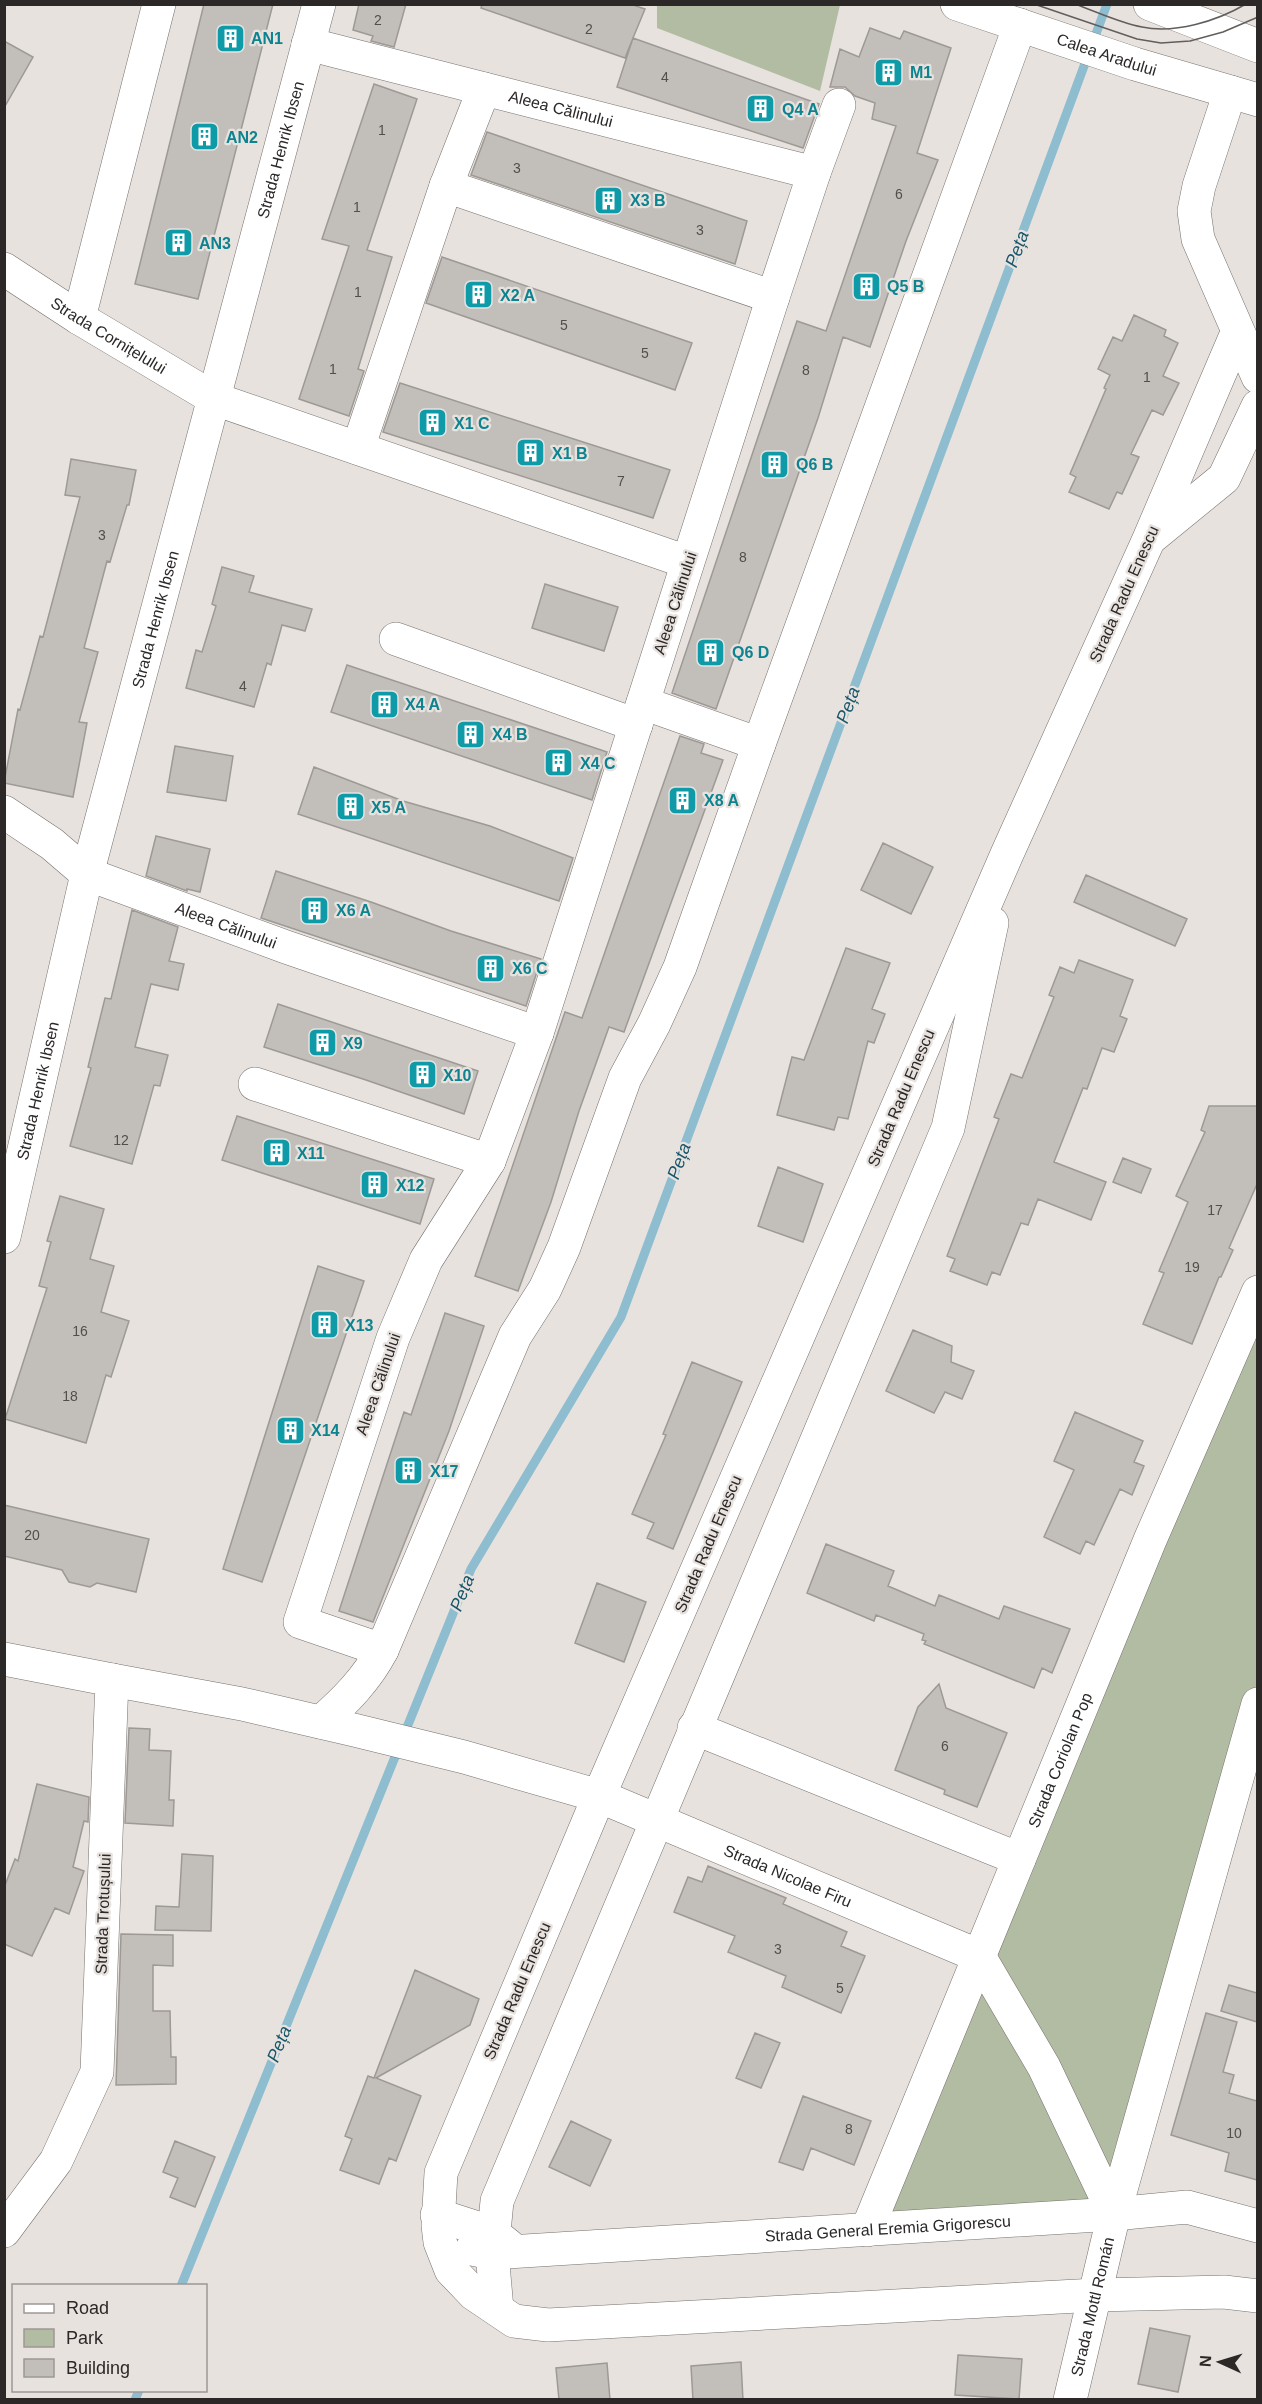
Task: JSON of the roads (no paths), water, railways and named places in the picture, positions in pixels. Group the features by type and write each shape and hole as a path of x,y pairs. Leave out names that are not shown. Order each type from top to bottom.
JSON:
{"street":[{"path":"79,318 159,4"},
{"name":"Strada Henrik Ibsen","path":"4,1237 87,874 319,4"},
{"name":"Calea Aradului","path":"957,4 1135,64 1244,96"},
{"path":"1151,5 1257,46"},
{"path":"321,1722 346,1700 372,1668 382,1650 515,1336 545,1289 564,1247 625,1078 654,1024 680,967 759,744 1029,28"},
{"name":"Aleea Călinului","path":"308,44 814,173"},
{"path":"358,448 446,186 484,89"},
{"path":"1244,96 1199,186 1194,211 1198,239 1257,377"},
{"name":"Aleea Călinului","path":"382,1650 300,1622 393,1338 426,1260 489,1161 537,1033 773,297 839,105"},
{"path":"446,186 773,297"},
{"name":"Strada Cornițelului","path":"4,269 79,318 215,399 687,562"},
{"name":"Strada Radu Enescu","path":"439,2228 441,2173 599,1796 1007,854 1149,539 1237,333"},
{"path":"1149,539 1224,478 1257,406"},
{"path":"396,639 640,714 759,744"},
{"path":"4,812 52,843 87,874"},
{"name":"Strada Radu Enescu","path":"497,2309 500,2245 497,2202 694,1728 948,1128 1007,854"},
{"name":"Aleea Călinului","path":"87,874 286,947 537,1033"},
{"path":"255,1084 489,1161"},
{"name":"Strada Coriolan Pop","path":"867,2230 1150,1540 1257,1292"},
{"path":"4,1659 112,1680"},
{"name":"Strada Nicolae Firu","path":"112,1680 242,1704 321,1722 464,1757 599,1796 979,1956"},
{"name":"Strada Trotușului","path":"4,2231 56,2160 97,2072 112,1680"},
{"path":"1113,2214 1257,1704"},
{"path":"694,1728 1019,1859"},
{"path":"979,1956 1044,2067 1113,2214"},
{"name":"Strada General Eremia Grigorescu","path":"439,2228 500,2245 867,2230 1187,2207 1257,2226"},
{"name":"Strada Mottl Román","path":"1070,2400 1113,2214"},
{"path":"439,2228 452,2270 474,2294 514,2321 548,2325 1096,2295 1224,2292 1257,2296"}],"waterway":[{"name":"Peța","path":"182,2284 471,1569 621,1317 1107,4"},
{"name":"Peța","path":"135,2400 138,2392"}],"tram line":[{"path":"1034,4 1137,39 1161,43 1190,41 1223,32 1258,17"},
{"path":"1075,4 1117,20 1155,29 1182,27 1209,21 1246,4"}],"place":[{"name":"AN1","path":"230,38"},
{"name":"M1","path":"889,72"},
{"name":"Q4 A","path":"761,109"},
{"name":"AN2","path":"205,137"},
{"name":"X3 B","path":"609,200"},
{"name":"AN3","path":"178,243"},
{"name":"Q5 B","path":"866,286"},
{"name":"X2 A","path":"479,295"},
{"name":"X1 C","path":"433,423"},
{"name":"X1 B","path":"531,453"},
{"name":"Q6 B","path":"775,464"},
{"name":"Q6 D","path":"711,652"},
{"name":"X4 A","path":"384,704"},
{"name":"X4 B","path":"471,734"},
{"name":"X4 C","path":"559,763"},
{"name":"X8 A","path":"683,800"},
{"name":"X5 A","path":"350,807"},
{"name":"X6 A","path":"315,910"},
{"name":"X6 C","path":"491,968"},
{"name":"X9","path":"322,1043"},
{"name":"X10","path":"422,1075"},
{"name":"X11","path":"276,1153"},
{"name":"X12","path":"375,1185"},
{"name":"X13","path":"324,1325"},
{"name":"X14","path":"290,1430"},
{"name":"X17","path":"409,1471"}]}
